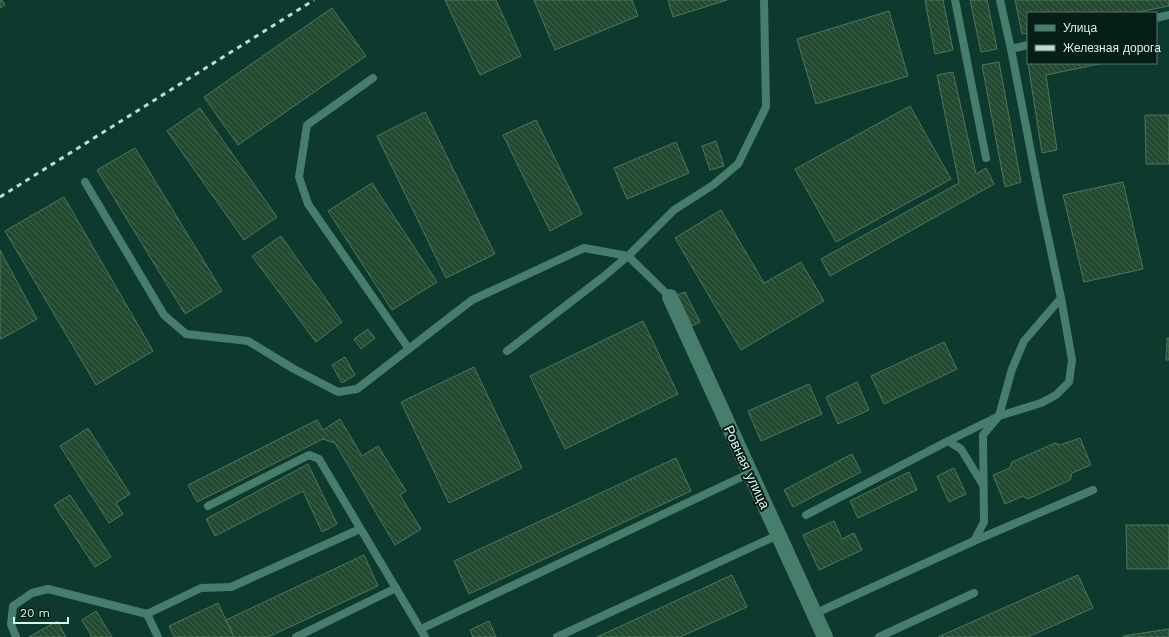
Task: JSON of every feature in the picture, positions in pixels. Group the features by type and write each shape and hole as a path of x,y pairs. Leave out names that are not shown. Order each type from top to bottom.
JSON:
{"street":[{"name":"Ровная улица","path":"670,297 825,637"}],"lane":[{"path":"507,351 628,256 674,210 713,185 738,164 766,107 764,0"},
{"path":"955,0 986,158"},
{"path":"806,515 999,416 1041,403 1056,395 1069,382 1072,360 1061,298 1000,0"},
{"path":"1157,18 1169,15"},
{"path":"1011,49 1027,45"},
{"path":"373,78 307,125 299,176 308,204 409,349"},
{"path":"85,182 164,315 186,334 248,342 338,392 357,389 472,300 584,248 628,256 670,297"},
{"path":"974,541 984,522 983,435 999,416 1012,369 1024,341 1061,298"},
{"path":"948,441 961,449 983,486"},
{"path":"208,506 309,455 319,459 425,637"},
{"path":"421,629 750,473"},
{"path":"814,614 974,541 1093,490"},
{"path":"16,637 11,624 13,606 32,593 48,589 147,614 201,588 231,587 360,529"},
{"path":"557,637 778,535"},
{"path":"296,637 396,588"},
{"path":"879,637 974,592"},
{"path":"147,614 158,637"}],"building":[{"path":"0,0 2,0 5,5 0,8"},
{"path":"445,0 496,0 521,56 480,75"},
{"path":"534,0 632,0 638,16 555,50"},
{"path":"668,0 727,0 673,17"},
{"path":"925,0 943,0 953,50 935,54"},
{"path":"970,0 987,0 997,49 981,52"},
{"path":"1015,0 1169,0 1169,6 1138,12 1027,12 1027,33 1022,34"},
{"path":"332,8 366,56 238,145 204,97"},
{"path":"889,11 908,76 816,104 797,39"},
{"path":"999,62 1021,182 1005,187 982,65"},
{"path":"1028,64 1099,64 1046,75 1057,150 1042,153"},
{"path":"953,72 976,174 986,168 994,184 830,276 821,259 959,183 937,75"},
{"path":"910,106 951,179 836,242 795,169"},
{"path":"200,108 277,217 244,240 167,131"},
{"path":"425,112 495,254 446,278 377,136"},
{"path":"1145,115 1169,115 1169,164 1146,164"},
{"path":"536,120 582,214 550,231 503,135"},
{"path":"716,141 724,166 710,170 702,146"},
{"path":"676,142 689,173 627,199 614,168"},
{"path":"135,148 222,291 185,314 97,170"},
{"path":"1123,182 1143,269 1084,282 1063,195"},
{"path":"372,183 437,282 392,310 328,211"},
{"path":"64,197 153,351 96,385 5,231"},
{"path":"721,210 764,283 801,262 824,301 741,350 675,238"},
{"path":"281,236 342,322 316,342 252,256"},
{"path":"0,250 37,319 1,339 0,338"},
{"path":"685,292 700,322 692,326 677,295"},
{"path":"643,321 678,394 565,449 530,376"},
{"path":"368,329 375,338 361,349 354,339"},
{"path":"1167,338 1169,338 1169,360 1166,360"},
{"path":"944,342 957,369 884,404 871,376"},
{"path":"345,357 355,375 342,383 332,365"},
{"path":"474,367 522,468 449,503 401,402"},
{"path":"857,382 869,410 838,424 826,397"},
{"path":"809,384 822,414 761,441 748,411"},
{"path":"340,419 362,456 378,446 406,491 400,495 421,529 395,545 335,443 323,439 197,502 188,485 317,420 323,430"},
{"path":"88,428 130,494 116,503 123,514 109,523 60,446"},
{"path":"1080,438 1091,465 1072,473 1070,480 1028,499 1023,496 1005,504 993,475 1010,468 1012,462 1055,443 1060,445"},
{"path":"852,454 861,472 793,507 784,490"},
{"path":"676,458 691,491 469,594 454,561"},
{"path":"308,464 337,524 322,532 303,491 215,536 206,519"},
{"path":"954,468 966,494 949,502 937,476"},
{"path":"909,472 917,490 858,518 850,501"},
{"path":"70,495 111,557 95,567 54,505"},
{"path":"834,521 842,539 854,533 862,550 819,570 803,535"},
{"path":"1126,525 1169,525 1169,569 1127,569"},
{"path":"364,555 378,586 268,637 234,637 226,620"},
{"path":"732,575 747,607 680,637 597,637"},
{"path":"1078,575 1093,608 1028,637 938,637"},
{"path":"218,603 234,637 174,637 169,626"},
{"path":"96,611 112,637 92,637 82,620"},
{"path":"57,621 66,637 29,637"},
{"path":"489,621 496,637 473,637 470,630"},
{"path":"1169,629 1169,637 1123,636"}],"railway":[{"path":"0,197 314,0"}]}
